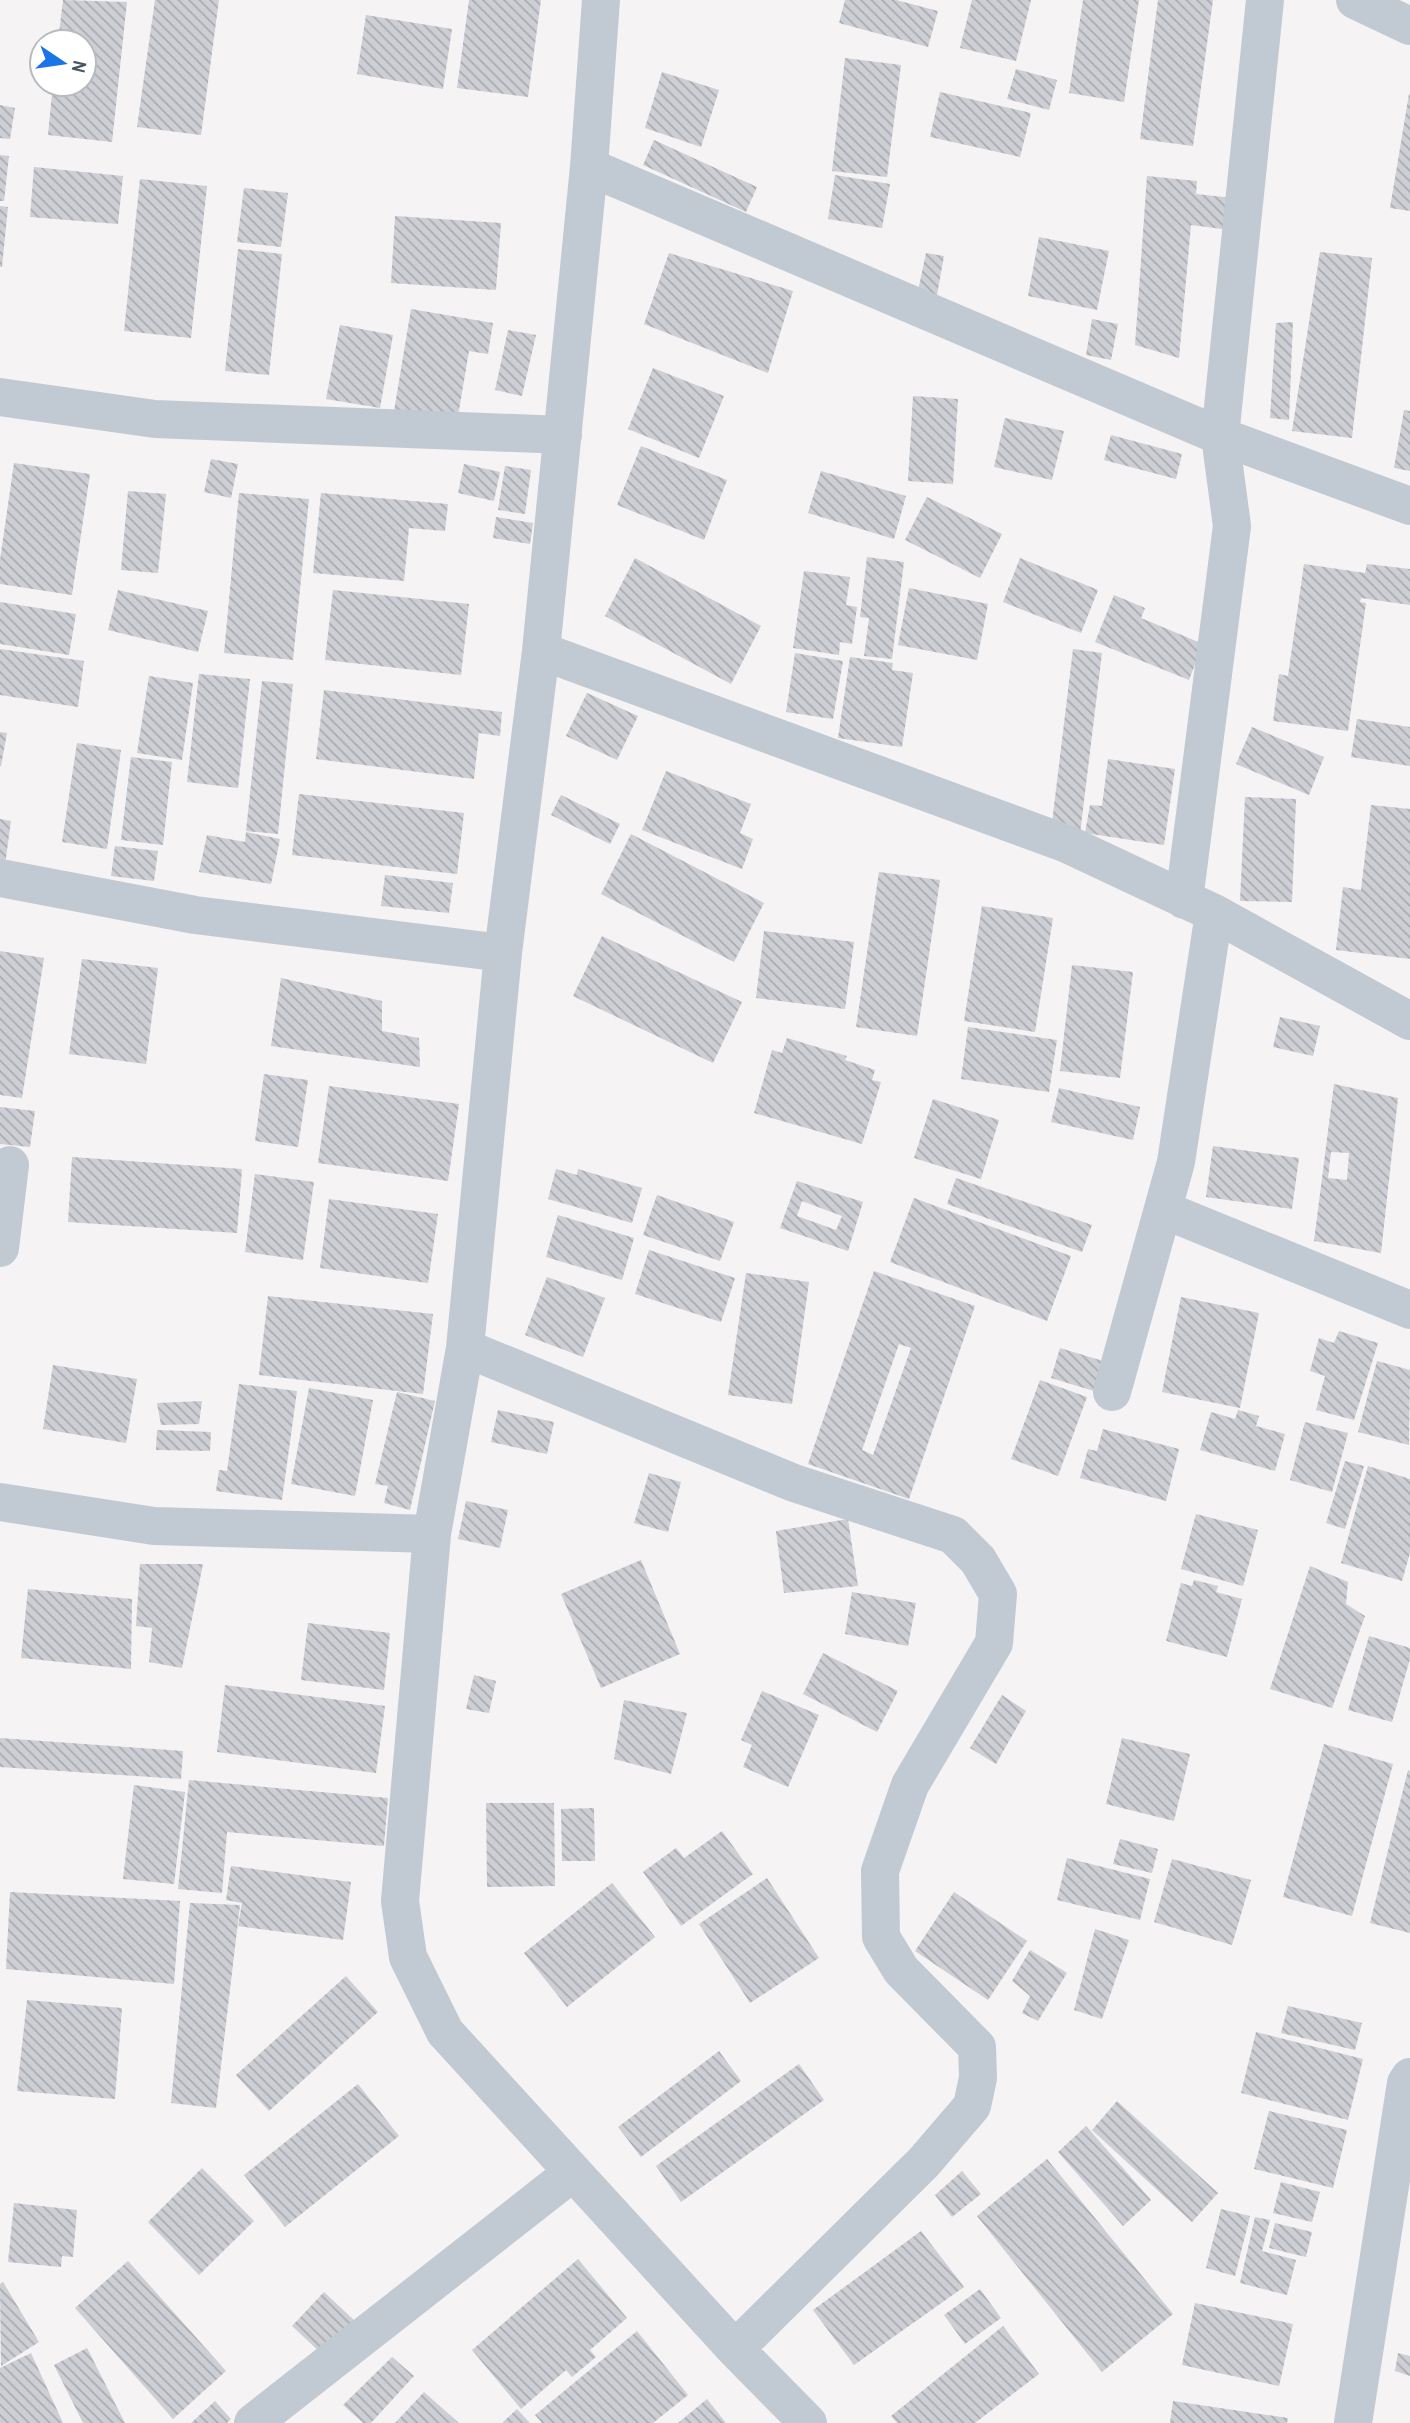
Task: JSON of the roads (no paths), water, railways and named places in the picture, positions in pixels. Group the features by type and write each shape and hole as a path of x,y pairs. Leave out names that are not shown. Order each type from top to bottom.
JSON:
{"street":[{"path":"601,0 589,167 541,651 503,953 464,1348 432,1534 400,1901 408,1956 445,2032 735,2349 808,2423"},
{"path":"1112,1392 1176,1162 1232,526 1220,436 1265,0"},
{"path":"1355,0 1410,26"},
{"path":"589,167 1220,436 1410,506"},
{"path":"0,397 155,419 563,435"},
{"path":"541,651 1067,844 1199,907 1410,1021"},
{"path":"0,878 195,915 503,953"},
{"path":"0,1248 10,1165"},
{"path":"1164,1210 1410,1310"},
{"path":"464,1348 793,1483 953,1535 978,1560 998,1594 994,1643 910,1785 880,1871 881,1937 901,1970 977,2047 978,2078 972,2106 923,2162 735,2349"},
{"path":"0,1502 154,1526 432,1534"},
{"path":"1353,2423 1406,2083 1410,2077"},
{"path":"253,2423 572,2173"}]}
